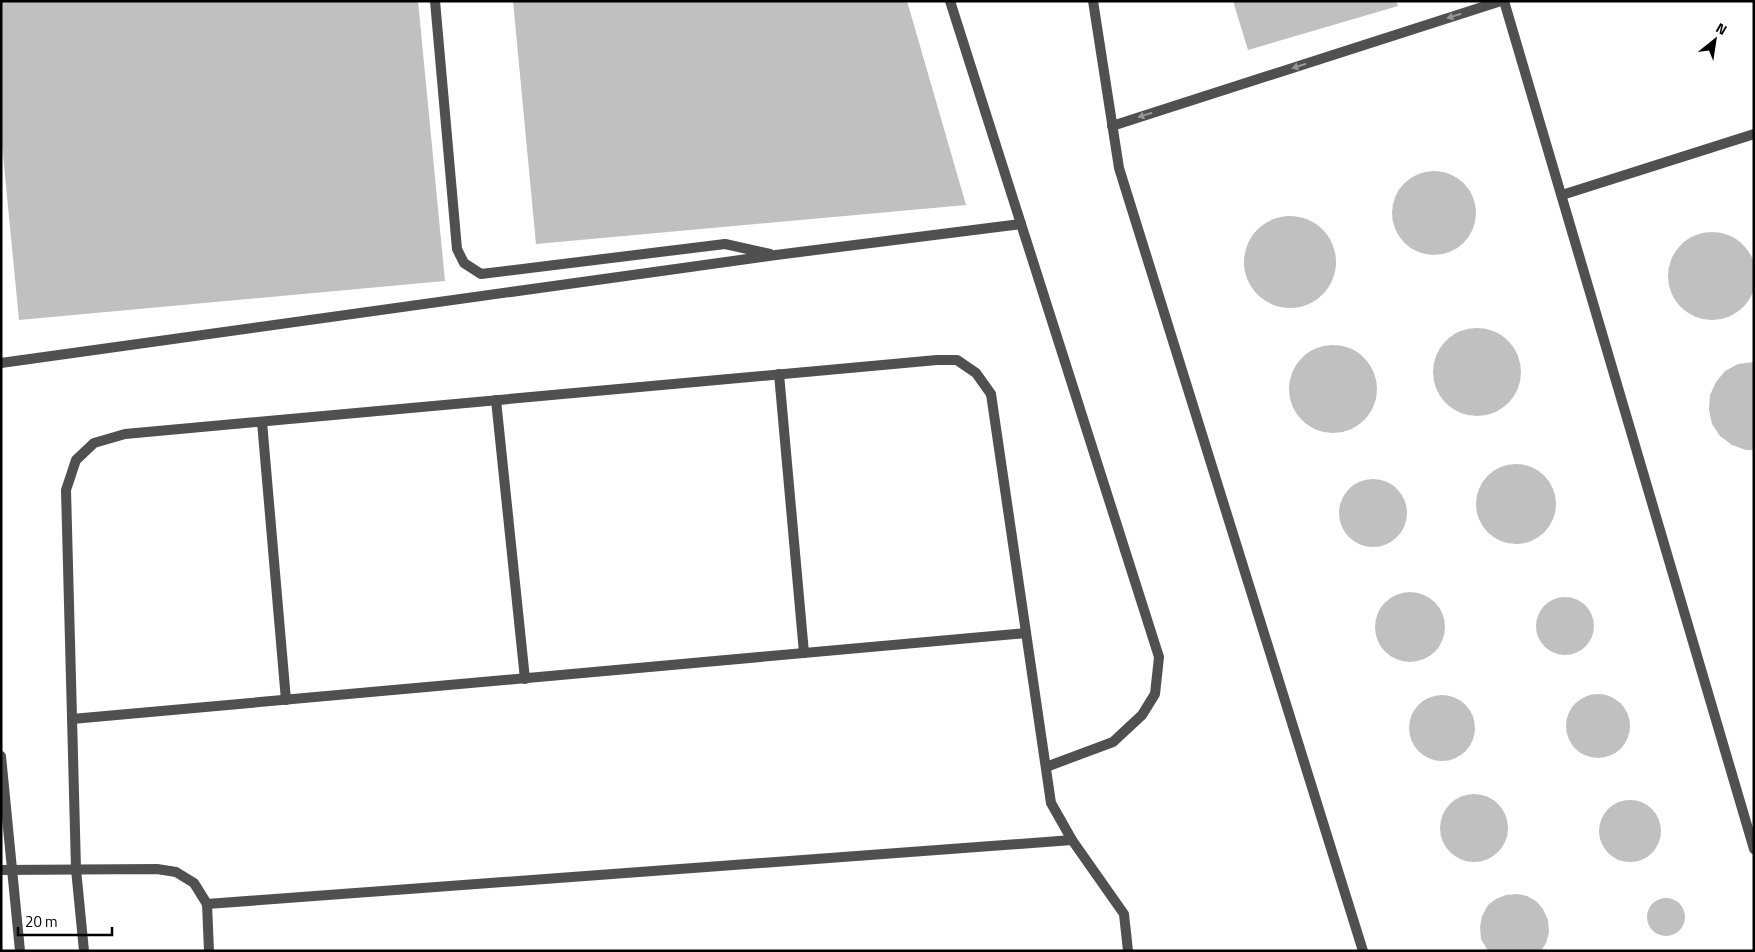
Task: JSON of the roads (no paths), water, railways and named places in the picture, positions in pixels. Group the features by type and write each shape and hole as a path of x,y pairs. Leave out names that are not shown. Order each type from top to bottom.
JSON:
{"lane":[{"path":"435,1 457,249 464,263 481,274 724,244 776,256"},
{"path":"950,1 1158,657 1155,694 1142,715 1113,742 1046,767"},
{"path":"1093,1 1118,168 1363,951"},
{"path":"1112,126 1501,1"},
{"path":"1504,1 1754,848"},
{"path":"1562,195 1754,134"},
{"path":"1,362 1021,224"},
{"path":"84,951 76,869 66,490 76,460 94,443 125,434 937,360 957,360 976,373 991,394 1051,803 1072,840 1124,914 1128,951"},
{"path":"780,374 804,653"},
{"path":"496,400 525,679"},
{"path":"262,422 286,700"},
{"path":"72,720 1026,633"},
{"path":"1,756 20,951"},
{"path":"207,904 1072,840"},
{"path":"1,870 157,869 176,872 194,883 207,904 209,951"}]}
